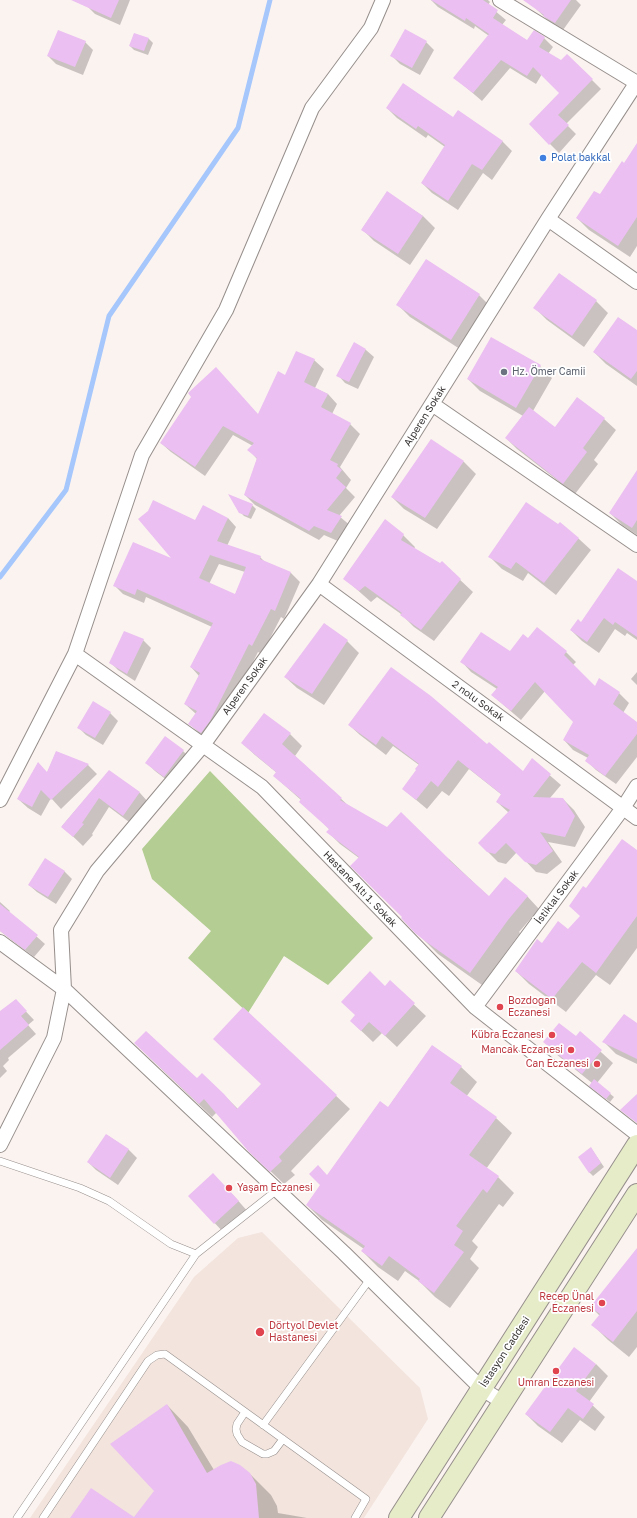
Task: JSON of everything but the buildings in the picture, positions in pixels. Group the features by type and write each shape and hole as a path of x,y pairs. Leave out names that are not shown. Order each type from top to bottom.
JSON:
{"main road":[{"name":"İstasyon Caddesi","path":"399,1518 637,1145"},
{"path":"429,1518 637,1194"}],"street":[{"path":"0,800 75,654 142,455 226,310 312,108 371,28 383,0"},
{"path":"500,0 637,82"},
{"name":"Alperen Sokak","path":"0,1145 54,1038 64,989 61,930 97,871 203,745 319,584 548,220 637,82"},
{"path":"548,220 637,282"},
{"path":"432,404 637,545"},
{"name":"2 nolu Sokak","path":"319,584 637,818"},
{"name":"Hastane Altı 1. Sokak","path":"75,654 262,787 475,1007 637,1134"},
{"name":"İstiklal Sokak","path":"475,1007 623,808 637,786"},
{"path":"0,942 64,989 277,1190 482,1389 503,1402"}],"lane":[{"path":"0,1161 80,1188 109,1201 171,1244 196,1254"},
{"path":"17,1518 196,1254 277,1190"},
{"path":"263,1425 370,1279"},
{"path":"43,1518 148,1361 152,1358 166,1354 366,1499 355,1518"},
{"path":"245,1412 236,1429 242,1442 263,1454 267,1454 274,1451 283,1439"}],"shaded area":[{"name":"Dörtyol Devlet Hastanesi","path":"262,1232 420,1388 428,1419 364,1518 30,1518 194,1277 238,1238"}],"green space":[{"path":"210,771 373,938 328,985 284,956 248,1013 188,958 211,931 152,879 142,849"}],"waterway":[{"path":"0,577 66,490 109,316 238,128 270,0"}],"place":[{"name":"Polat bakkal","path":"543,158"},
{"name":"Hz. Ömer Camii","path":"504,372"},
{"name":"Bozdoğan Eczanesi","path":"500,1007"},
{"name":"Kübra Eczanesi","path":"552,1035"},
{"name":"Mancak Eczanesi","path":"571,1050"},
{"name":"Can Eczanesi","path":"597,1064"},
{"name":"Yaşam Eczanesi","path":"229,1188"},
{"name":"Recep Ünal Eczanesi","path":"602,1303"},
{"name":"Dörtyol Devlet Hastanesi","path":"260,1332"},
{"name":"Umran Eczanesi","path":"556,1371"}]}
